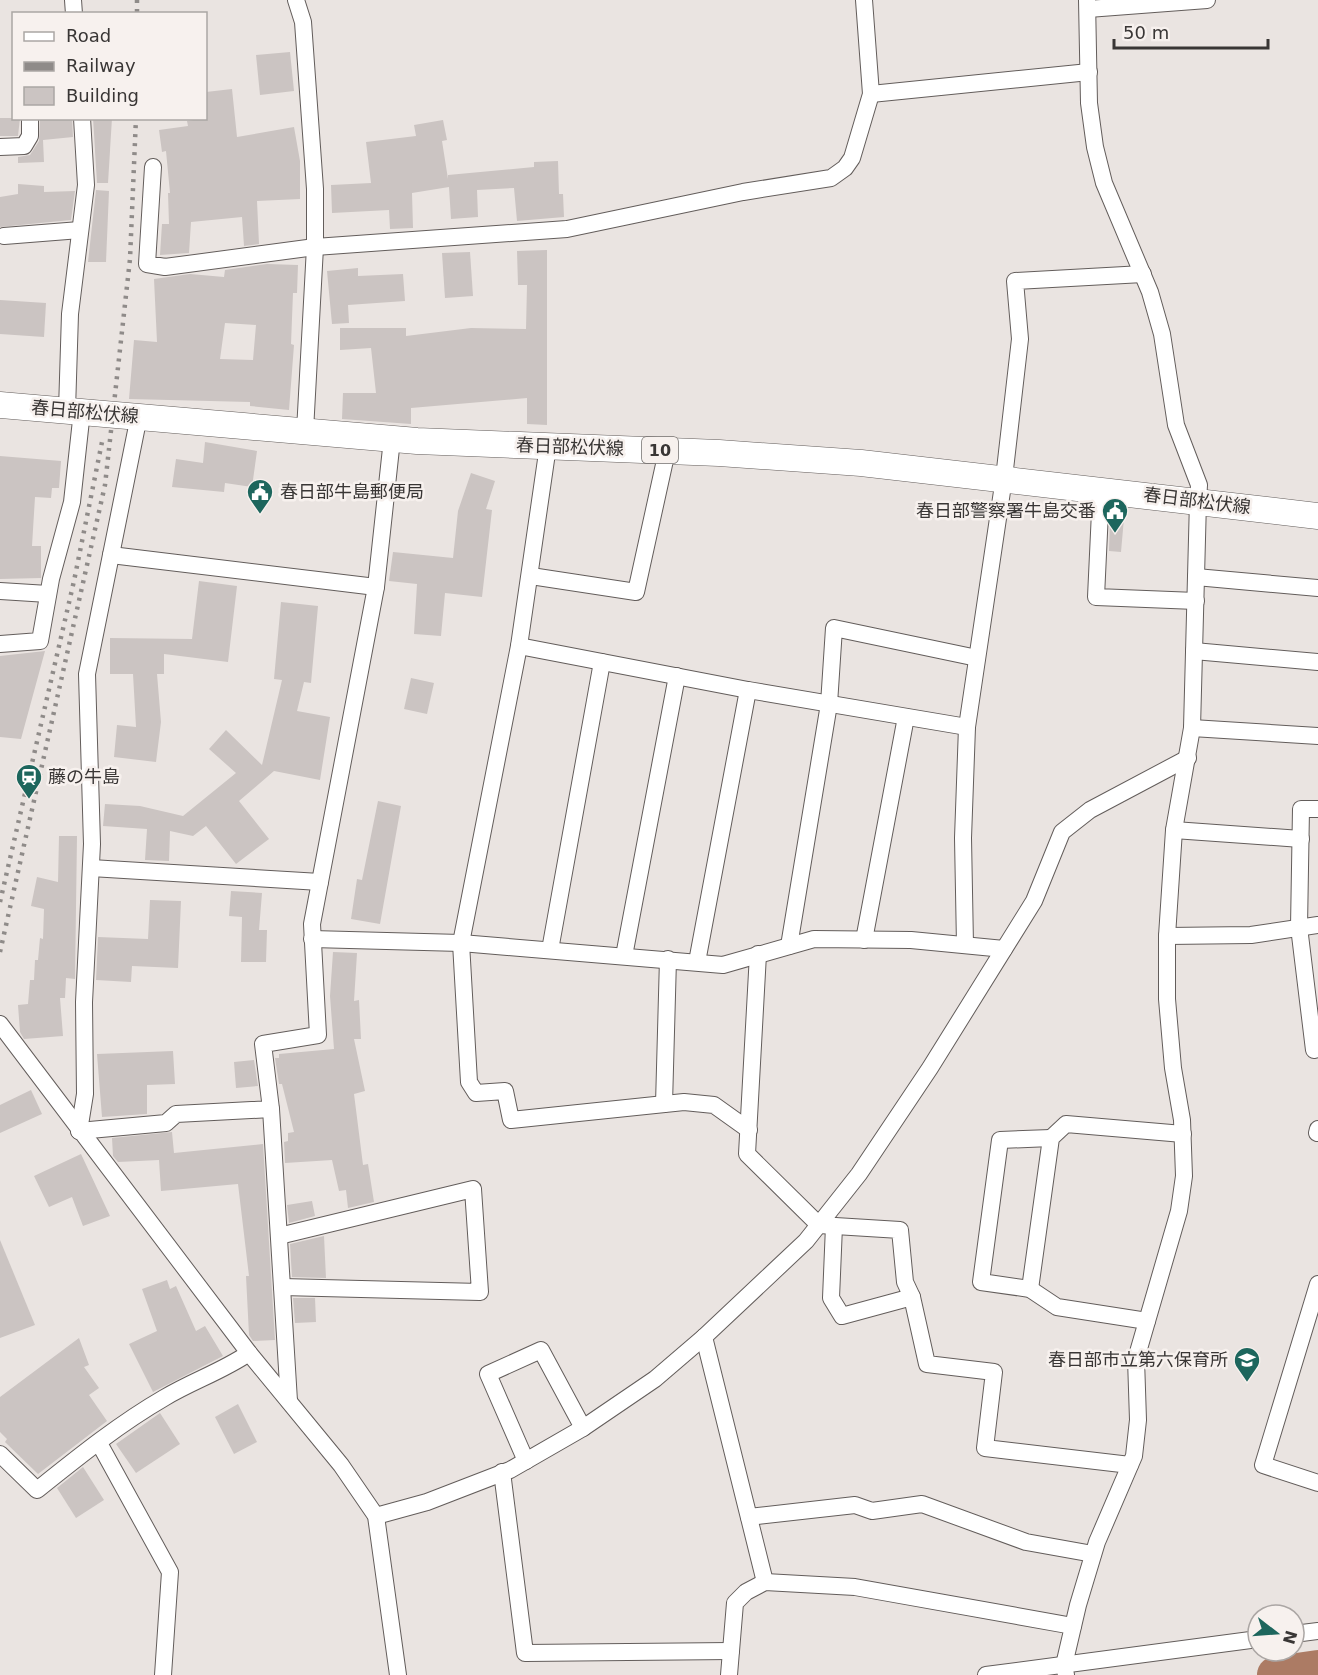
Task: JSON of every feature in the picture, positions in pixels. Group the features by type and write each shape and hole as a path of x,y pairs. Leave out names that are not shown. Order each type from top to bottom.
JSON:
{"main road":[{"name":"春日部松伏線","path":"0,405 392,439 667,451 861,463 1318,516"}],"street":[{"path":"296,0 303,22 315,189 315,247 305,431"},
{"path":"153,167 147,264 165,267 315,247 567,229 743,192 831,178 845,168 852,158 871,94 864,0"},
{"path":"1065,1672 1073,1626 1093,1554 1134,1456 1138,1420 1136,1359 1179,1211 1184,1176 1183,1134 1167,999 1167,936 1174,830 1192,728 1198,501 1198,485 1176,425 1162,334 1143,274 1104,183 1089,103 1088,4 1207,0"},
{"path":"871,94 1089,72"},
{"path":"0,147 24,146 30,136 30,120"},
{"path":"0,644 40,641 48,594 72,502 75,411 70,314 86,185 82,120"},
{"path":"4,236 80,230"},
{"path":"964,945 963,838 967,727 1004,478 1020,339 1015,281 1143,274"},
{"path":"79,1131 85,1094 84,1002 91,868 87,674 139,416"},
{"path":"289,1401 271,1109 263,1044 318,1035 312,924 376,587 392,439"},
{"path":"548,446 531,576 519,646 461,943 469,1082 476,1093 505,1091 511,1120 684,1102 714,1105 749,1130"},
{"path":"531,576 636,592 667,451"},
{"path":"1101,490 1096,597 1196,601"},
{"path":"111,555 376,587"},
{"path":"1196,577 1318,588"},
{"path":"0,591 48,594"},
{"path":"789,946 829,704 834,628 977,658"},
{"path":"519,646 748,690 967,727"},
{"path":"1194,651 1318,662"},
{"path":"550,950 602,662"},
{"path":"624,956 678,676"},
{"path":"697,962 748,690"},
{"path":"864,940 906,717"},
{"path":"1192,728 1318,736"},
{"path":"376,1516 427,1502 502,1472 583,1428 655,1379 704,1337 806,1240 826,1226 1034,901 1062,832 1090,810 1188,758"},
{"path":"1318,810 1301,809 1299,927 1314,1050 1318,1049"},
{"path":"1174,830 1301,839"},
{"path":"91,868 320,882"},
{"path":"1167,936 1251,934 1318,925"},
{"path":"312,939 461,943 723,964 814,939 964,945 1004,949"},
{"path":"758,954 747,1154 826,1226 900,1230 905,1282 912,1297 927,1364 994,1372 985,1448 1130,1465"},
{"path":"664,1104 668,959"},
{"path":"0,1024 249,1353 341,1465 376,1516 398,1675"},
{"path":"79,1131 166,1123 176,1114 271,1109"},
{"path":"1030,1289 1051,1138 1066,1124 1183,1134"},
{"path":"1051,1138 1000,1140 981,1282 1030,1289 1057,1307 1147,1322"},
{"path":"279,1236 473,1189 480,1292 282,1287"},
{"path":"826,1226 831,1298 842,1316 912,1297"},
{"path":"1318,1284 1263,1465 1318,1483"},
{"path":"704,1337 765,1582"},
{"path":"526,1461 488,1374 541,1350 583,1428"},
{"path":"0,1454 37,1490 164,1397 224,1370 249,1353"},
{"path":"99,1443 170,1572 163,1675"},
{"path":"502,1472 525,1653 731,1651"},
{"path":"749,1517 855,1505 872,1510 922,1504 1026,1542 1093,1554"},
{"path":"729,1675 735,1603 746,1592 765,1582 855,1587 1073,1626"},
{"path":"986,1675 1065,1672 1246,1641"}],"building":[{"path":"290,52 294,91 260,95 256,55"},
{"path":"232,89 237,137 294,127 300,161 300,199 257,201 259,244 244,246 242,217 191,222 189,253 160,255 162,224 169,224 168,193 170,193 166,151 162,152 159,130 188,126 187,121 207,120 207,92"},
{"path":"0,118 20,120 18,136 0,136"},
{"path":"40,120 72,120 73,137 43,140 44,162 18,163 18,157 30,155 39,141"},
{"path":"93,120 112,120 108,183 97,183"},
{"path":"443,120 447,140 442,141 448,179 448,175 534,167 534,162 558,161 559,194 563,194 564,217 517,221 514,188 477,190 478,217 451,219 449,187 412,193 413,228 390,229 389,210 332,213 331,185 371,183 366,142 416,136 414,125"},
{"path":"18,184 44,186 44,192 75,191 71,220 0,227 0,197 18,194"},
{"path":"96,190 109,191 106,262 88,262"},
{"path":"547,250 547,425 527,424 527,398 411,408 411,424 342,419 343,393 376,393 371,348 340,350 340,328 406,328 406,336 471,328 526,329 527,285 518,285 517,251"},
{"path":"470,252 473,296 445,298 442,253"},
{"path":"267,264 298,265 297,293 293,293 291,344 294,345 289,410 250,406 250,402 129,399 134,340 157,342 154,279 190,274 224,277 225,270","holes":["225,323 256,325 253,360 220,359"]},
{"path":"358,268 358,276 403,274 405,301 348,305 349,323 332,324 327,271"},
{"path":"0,300 46,303 44,337 0,334"},
{"path":"205,442 257,451 252,487 225,483 224,492 172,487 176,459 203,463"},
{"path":"0,456 61,461 59,488 52,488 51,498 35,497 32,546 41,546 41,578 0,579"},
{"path":"471,473 495,481 486,509 492,510 482,597 445,593 441,636 414,634 417,584 389,581 393,552 453,558 458,511"},
{"path":"1110,517 1124,518 1121,552 1109,551"},
{"path":"199,581 237,586 228,662 164,654 164,674 157,674 161,722 156,762 114,757 117,725 136,727 133,674 110,674 110,638 192,639"},
{"path":"281,602 318,606 311,683 304,682 297,711 330,717 320,780 274,771 239,801 269,839 236,864 206,826 193,836 170,831 169,861 145,860 147,829 103,826 105,804 140,806 183,816 236,773 209,749 226,730 262,765 282,680 274,679"},
{"path":"45,651 21,739 0,737 0,656"},
{"path":"411,678 434,683 427,714 404,709"},
{"path":"378,801 401,806 380,924 351,919 357,879 362,880"},
{"path":"59,836 77,836 75,979 66,978 65,998 60,998 63,1036 24,1039 20,1032 18,1005 28,1004 30,980 34,980 35,960 38,960 40,938 43,939 44,909 31,906 37,877 58,882"},
{"path":"231,891 262,893 259,930 267,930 266,962 241,962 242,917 229,916"},
{"path":"150,900 181,901 178,968 132,966 131,982 96,980 98,937 148,939"},
{"path":"333,952 357,953 354,1001 359,1000 361,1039 354,1039 365,1091 354,1094 363,1165 368,1164 374,1202 348,1208 346,1190 339,1191 332,1160 285,1163 284,1142 288,1141 288,1133 294,1132 282,1084 279,1084 275,1058 279,1058 279,1054 334,1049 330,996"},
{"path":"173,1051 175,1084 147,1085 147,1114 102,1117 97,1054"},
{"path":"254,1060 258,1086 236,1088 234,1062"},
{"path":"31,1090 42,1114 0,1133 0,1105"},
{"path":"172,1132 174,1153 263,1144 275,1340 253,1341 249,1335 246,1276 249,1276 238,1184 161,1191 159,1160 118,1162 113,1156 112,1138"},
{"path":"81,1154 110,1216 83,1226 72,1197 49,1207 34,1176"},
{"path":"312,1201 315,1216 289,1223 287,1205"},
{"path":"324,1236 326,1278 292,1277 290,1244"},
{"path":"0,1240 35,1325 0,1338"},
{"path":"167,1280 170,1289 176,1286 196,1331 205,1326 223,1356 153,1392 129,1344 157,1331 142,1289"},
{"path":"293,1298 315,1298 316,1322 295,1323"},
{"path":"79,1338 89,1365 84,1367 99,1388 89,1395 107,1421 38,1474 5,1442 7,1439 0,1432 0,1397"},
{"path":"238,1404 257,1442 234,1454 215,1417"},
{"path":"160,1413 180,1444 136,1473 116,1444"},
{"path":"83,1467 104,1500 76,1518 57,1488"}],"waterway":[{"path":"1276,1675 1318,1669"}],"railway":[{"path":"137,0 137,12"},
{"path":"0,952 105,485 130,259 136,120"},
{"path":"0,902 74,581 103,437"}],"place":[{"name":"春日部牛島郵便局","path":"260,515"},
{"name":"春日部警察署牛島交番","path":"1115,534"},
{"name":"藤の牛島","path":"29,800"},
{"name":"春日部市立第六保育所","path":"1247,1383"}]}
